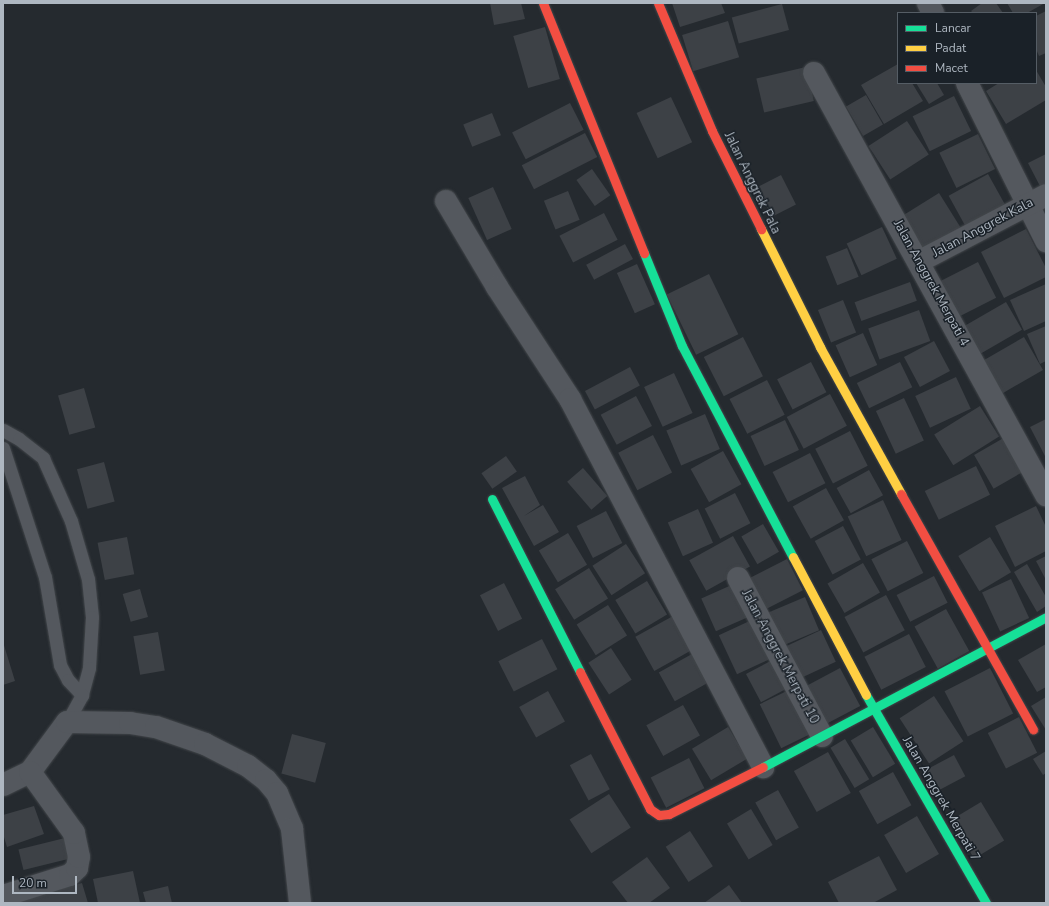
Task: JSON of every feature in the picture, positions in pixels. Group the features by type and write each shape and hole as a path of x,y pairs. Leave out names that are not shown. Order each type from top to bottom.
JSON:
{"street":[{"name":"Jalan Anggrek Merpati 7","path":"543,3 682,346 873,709 986,903"},
{"name":"Jalan Anggrek Pala","path":"658,3 712,131 833,370 986,649 1033,729"},
{"path":"928,3 932,12"},
{"name":"Jalan Anggrek Merpati 4","path":"814,73 920,261 1046,495"},
{"path":"967,84 1027,205 1046,240"},
{"name":"Jalan Anggrek Kala","path":"920,261 1046,195"},
{"path":"446,201 497,287 570,399 763,767"},
{"path":"492,499 650,809 658,815 669,814 763,767 1046,617"},
{"name":"Jalan Anggrek Merpati 10","path":"738,578 822,736"},
{"path":"3,785 30,772 67,722 130,723 156,727 233,757 266,780 277,793 292,829 300,903"},
{"path":"3,896 70,875 77,868 79,857 74,833 30,772"}],"lane":[{"path":"3,430 20,439 44,458 80,548 88,579 92,617 89,668 82,695 67,722"},
{"path":"3,448 44,577 60,665 68,680 82,695"}],"building":[{"path":"490,3 521,3 525,19 494,25"},
{"path":"672,3 721,3 725,13 680,27"},
{"path":"982,3 996,3 1002,12 972,12 971,11"},
{"path":"1007,3 1045,3 1029,12 1012,12"},
{"path":"782,4 789,30 739,44 732,17"},
{"path":"1046,11 1046,53 1039,56 1037,51 1037,16"},
{"path":"728,21 739,57 693,71 682,35"},
{"path":"545,27 560,79 528,88 513,36"},
{"path":"897,65 897,84 913,84 923,101 884,124 861,85"},
{"path":"806,67 814,101 764,113 756,78"},
{"path":"1037,72 1046,87 1046,100 1006,124 986,91 997,84 1037,84"},
{"path":"917,84 938,84 944,95 929,104"},
{"path":"866,95 883,124 863,136 846,106"},
{"path":"954,96 971,131 930,151 913,116"},
{"path":"671,97 692,142 658,158 637,113"},
{"path":"570,103 584,130 526,159 512,133"},
{"path":"492,113 501,135 472,147 463,125"},
{"path":"907,121 929,155 890,180 868,146"},
{"path":"585,133 597,157 534,189 522,165"},
{"path":"978,134 995,169 956,188 939,153"},
{"path":"1046,154 1046,188 1042,190 1028,163"},
{"path":"592,169 610,195 595,206 576,180"},
{"path":"988,174 1007,208 968,230 949,196"},
{"path":"781,175 796,204 772,217 757,187"},
{"path":"493,187 512,229 487,240 468,198"},
{"path":"568,191 580,220 556,229 544,201"},
{"path":"939,193 963,232 926,255 902,216"},
{"path":"604,213 618,240 573,262 559,236"},
{"path":"882,227 897,259 861,275 847,243"},
{"path":"1026,229 1046,268 1046,277 1004,298 981,252"},
{"path":"625,244 633,259 594,280 586,265"},
{"path":"847,248 859,277 837,285 826,257"},
{"path":"978,262 996,298 959,317 941,281"},
{"path":"637,264 655,304 635,313 617,273"},
{"path":"709,274 738,334 696,355 667,295"},
{"path":"910,282 917,301 861,321 855,302"},
{"path":"1046,284 1046,321 1024,331 1010,300"},
{"path":"843,300 856,332 831,343 818,310"},
{"path":"1006,302 1022,330 978,355 962,328"},
{"path":"919,310 930,341 880,359 868,328"},
{"path":"1046,326 1046,361 1040,364 1027,334"},
{"path":"863,333 877,365 850,377 836,345"},
{"path":"743,337 763,376 724,396 704,357"},
{"path":"1024,337 1043,370 999,395 980,362"},
{"path":"934,341 950,371 920,387 904,357"},
{"path":"811,362 826,392 793,410 777,379"},
{"path":"900,362 912,387 869,408 857,383"},
{"path":"630,367 640,386 595,409 585,391"},
{"path":"674,373 693,413 663,427 644,387"},
{"path":"956,377 971,409 930,428 915,396"},
{"path":"767,380 785,415 747,434 730,399"},
{"path":"84,388 95,427 69,435 58,395"},
{"path":"830,394 847,426 804,449 787,417"},
{"path":"636,396 652,426 617,445 601,415"},
{"path":"904,398 924,441 896,454 876,411"},
{"path":"980,406 999,437 953,465 934,435"},
{"path":"705,414 720,449 681,465 666,430"},
{"path":"1046,419 1046,458 1030,427"},
{"path":"785,420 799,450 765,466 751,436"},
{"path":"850,431 868,466 833,483 815,449"},
{"path":"653,435 672,472 637,490 618,453"},
{"path":"1007,436 1026,470 994,489 974,455"},
{"path":"723,451 741,484 709,502 691,469"},
{"path":"810,453 825,483 788,502 773,472"},
{"path":"506,456 517,472 492,489 481,473"},
{"path":"104,462 115,502 88,509 77,469"},
{"path":"976,466 990,495 939,520 925,491"},
{"path":"583,468 607,496 591,510 567,482"},
{"path":"869,470 883,495 851,513 837,488"},
{"path":"525,476 540,505 524,516 543,505 559,532 534,546 502,488"},
{"path":"826,488 844,520 811,539 793,506"},
{"path":"735,493 750,523 720,539 705,508"},
{"path":"883,500 902,540 866,556 848,516"},
{"path":"1036,506 1046,527 1046,551 1015,567 995,526"},
{"path":"698,509 713,543 683,556 668,522"},
{"path":"606,511 622,543 593,558 577,526"},
{"path":"763,524 779,552 757,564 741,536"},
{"path":"843,526 861,560 833,575 815,541"},
{"path":"568,533 587,565 558,582 539,551"},
{"path":"733,536 750,567 706,591 689,560"},
{"path":"127,537 134,574 105,580 98,543"},
{"path":"990,537 1011,572 979,591 958,556"},
{"path":"907,541 923,573 888,591 871,559"},
{"path":"626,544 645,573 612,595 592,566"},
{"path":"1046,556 1046,580 1036,561"},
{"path":"787,559 803,590 764,610 748,579"},
{"path":"863,563 880,592 844,613 827,584"},
{"path":"1027,564 1046,597 1046,606 1037,612 1014,572"},
{"path":"589,568 608,599 574,620 555,589"},
{"path":"934,576 948,603 910,622 897,595"},
{"path":"1011,579 1029,618 1000,631 982,593"},
{"path":"647,581 667,614 635,633 615,600"},
{"path":"504,583 522,619 498,631 480,595"},
{"path":"736,583 751,616 716,631 701,598"},
{"path":"140,589 148,617 131,622 123,594"},
{"path":"886,595 905,630 863,652 845,617"},
{"path":"805,597 819,630 779,647 765,614"},
{"path":"608,605 627,636 596,655 577,625"},
{"path":"946,609 969,651 938,668 915,626"},
{"path":"673,616 692,650 654,671 635,637"},
{"path":"756,618 774,657 737,674 719,635"},
{"path":"821,630 836,662 795,681 780,649"},
{"path":"158,632 165,670 140,675 133,636"},
{"path":"909,634 926,667 881,690 864,657"},
{"path":"542,639 557,669 514,692 498,661"},
{"path":"3,642 15,681 3,685"},
{"path":"1046,644 1046,687 1037,692 1018,660"},
{"path":"611,648 632,680 609,695 588,663"},
{"path":"692,654 708,683 675,701 659,672"},
{"path":"776,658 791,686 761,702 746,674"},
{"path":"840,668 860,706 821,727 801,689"},
{"path":"990,668 1013,713 968,737 945,691"},
{"path":"793,688 814,732 781,748 760,704"},
{"path":"548,691 565,722 536,738 519,707"},
{"path":"934,696 963,741 929,764 900,718"},
{"path":"1046,697 1046,730 1031,706"},
{"path":"683,705 700,736 663,756 646,725"},
{"path":"1019,717 1037,753 1006,769 988,733"},
{"path":"728,727 747,759 711,780 692,749"},
{"path":"873,727 895,764 873,777 851,740"},
{"path":"292,734 326,743 315,783 281,774"},
{"path":"845,739 869,779 855,788 830,748"},
{"path":"1046,751 1046,773 1043,775 1033,759"},
{"path":"828,752 851,793 817,812 794,771"},
{"path":"591,754 610,789 589,801 570,765"},
{"path":"954,755 965,776 938,791 927,770"},
{"path":"689,758 704,788 666,808 651,778"},
{"path":"893,772 911,805 877,824 859,791"},
{"path":"778,790 799,828 776,840 755,803"},
{"path":"609,794 631,828 591,853 570,820"},
{"path":"981,802 1004,841 974,859 951,820"},
{"path":"34,806 44,834 7,847 3,834 3,815"},
{"path":"751,809 773,845 749,859 727,823"},
{"path":"917,816 939,854 906,873 884,835"},
{"path":"690,831 713,866 689,882 666,847"},
{"path":"65,838 70,858 24,870 18,850"},
{"path":"879,856 897,890 873,903 839,903 828,882"},
{"path":"647,857 670,888 649,903 628,903 612,882"},
{"path":"133,871 140,903 98,903 93,879"},
{"path":"82,883 88,903 12,903"},
{"path":"729,885 742,903 704,903"},
{"path":"168,886 172,903 146,903 143,892"}],"traffic: fast":[{"path":"644,253 682,346 793,557"},
{"path":"492,499 580,672"},
{"path":"763,767 1046,617"},
{"path":"866,695 986,903"}],"traffic: slow":[{"path":"761,229 820,347 901,494"},
{"path":"793,557 866,695"}],"traffic: jam":[{"path":"543,3 644,253"},
{"path":"658,3 712,131 761,229"},
{"path":"901,494 1033,729"},
{"path":"580,672 650,809 659,815 669,814 763,767"}]}
